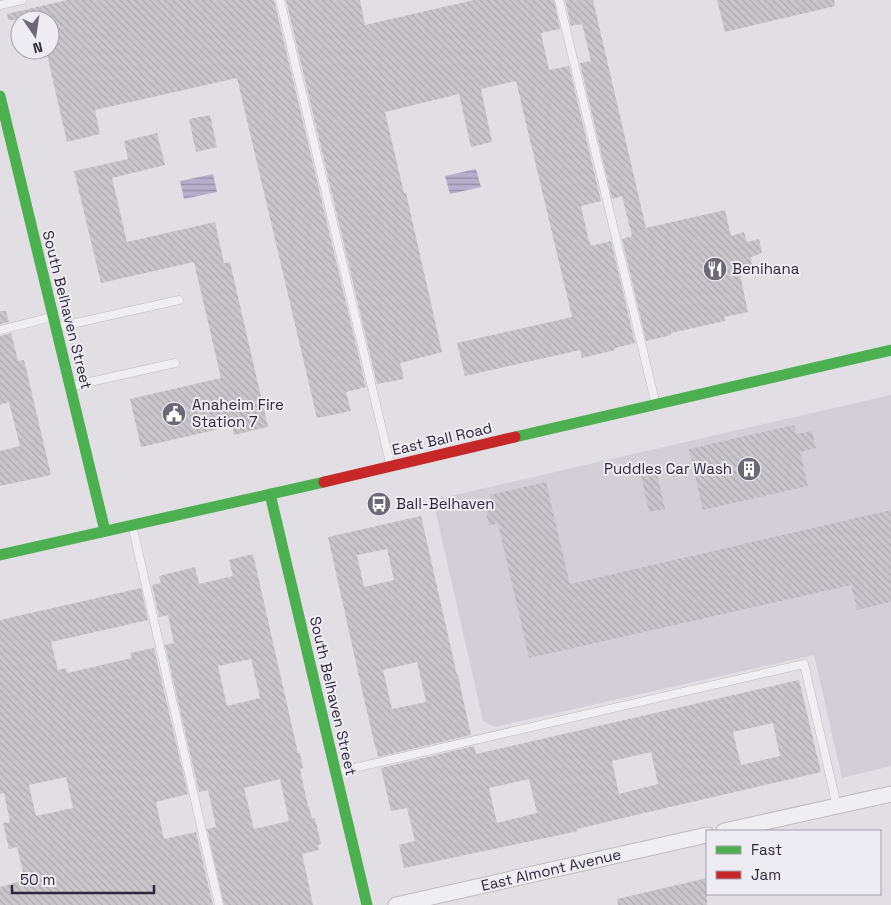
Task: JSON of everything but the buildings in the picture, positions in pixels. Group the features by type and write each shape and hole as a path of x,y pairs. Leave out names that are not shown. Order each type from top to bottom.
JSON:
{"main road":[{"name":"South Belhaven Street","path":"0,96 106,531"},
{"name":"East Ball Road","path":"0,555 891,350"},
{"name":"South Belhaven Street","path":"270,494 366,905"}],"street":[{"path":"729,830 891,794"},
{"name":"East Almont Avenue","path":"396,905 706,835"}],"lane":[{"path":"0,5 22,0"},
{"path":"280,0 391,466"},
{"path":"559,0 656,405"},
{"path":"0,330 179,300"},
{"path":"70,386 175,363"},
{"path":"132,525 219,905"},
{"path":"335,772 804,664 838,806"}],"shaded area":[{"path":"476,169 481,187 450,194 445,176"},
{"path":"213,174 217,192 184,199 180,181"},
{"path":"891,395 891,766 842,778 814,655 495,727 483,721 433,500"}],"traffic: fast":[{"path":"0,96 105,531"},
{"path":"515,437 891,350"},
{"path":"0,555 324,482"},
{"path":"270,494 367,905"}],"traffic: jam":[{"path":"324,482 515,437"}],"place":[{"name":"Benihana","path":"715,269"},
{"name":"Anaheim Fire Station 7","path":"174,414"},
{"name":"Puddles Car Wash","path":"749,469"},
{"name":"Ball-Belhaven","path":"379,504"}]}
